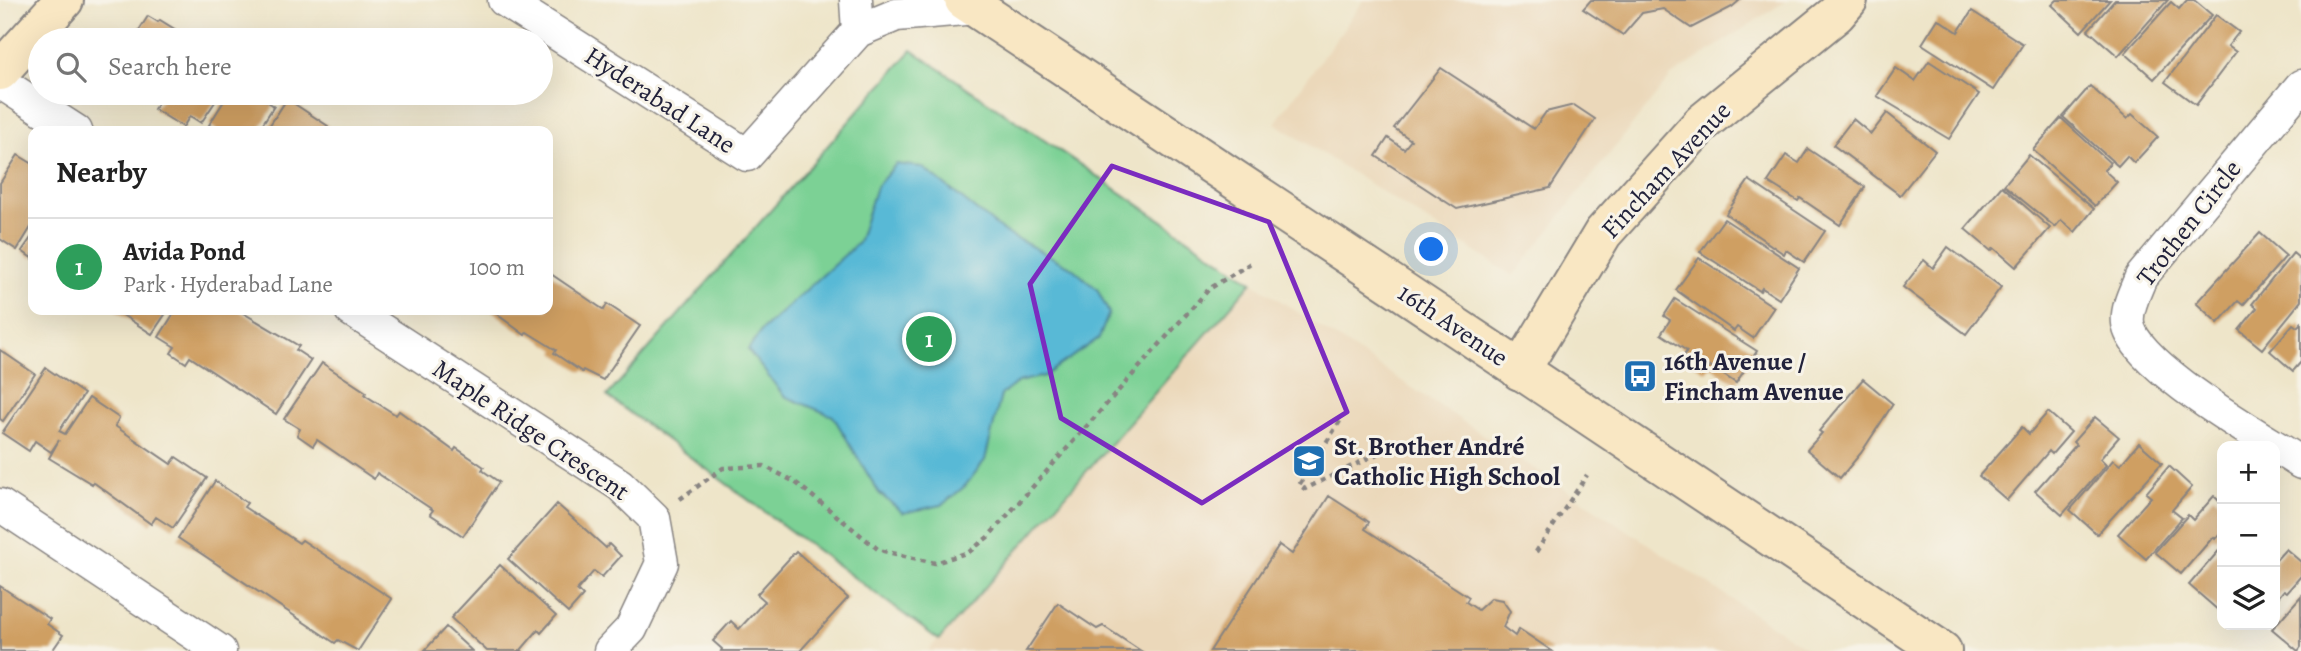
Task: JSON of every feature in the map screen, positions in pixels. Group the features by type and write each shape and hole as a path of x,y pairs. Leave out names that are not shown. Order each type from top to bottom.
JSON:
{"main road":[{"path":"39,28 64,0"},
{"name":"Fincham Avenue","path":"1520,371 1603,233 1702,122 1836,14 1848,0"},
{"name":"16th Avenue","path":"970,4 1942,651"},
{"path":"0,71 28,40"}],"street":[{"name":"Hyderabad Lane","path":"504,0 548,28"},
{"path":"856,0 858,31"},
{"name":"Hyderabad Lane","path":"553,31 747,155 858,31 896,15 970,4"},
{"path":"0,82 28,100"},
{"name":"Trothen Circle","path":"2301,86 2141,277 2131,303 2128,324 2139,347 2167,375 2301,463"},
{"path":"36,105 68,126"},
{"name":"Maple Ridge Crescent","path":"359,315 620,485 654,518 662,563 631,629 610,651"},
{"path":"0,505 220,651"}],"path":[{"path":"654,518 723,468 764,466 795,482 879,550 935,563 970,552 988,537 1209,289 1254,261"},
{"path":"1340,421 1299,485 1305,489 1385,450"},
{"path":"1536,552 1587,475"}],"highlighted area":[{"path":"1112,166 1269,222 1347,412 1202,503 1061,418 1030,284"}],"shaded area":[{"path":"1364,0 1787,0 1671,76 1513,276 1275,123"},
{"name":"St. Brother André Catholic High School","path":"1252,282 1810,651 928,651"}],"green space":[{"path":"912,50 1252,282 939,640 607,396"}],"water":[{"path":"896,164 922,167 1004,232 1071,267 1097,289 1109,313 1099,338 1044,376 1018,382 1001,395 985,460 965,486 942,505 903,513 879,493 833,416 784,396 748,350 762,330 858,243 876,187"}],"building":[{"path":"1591,0 1740,0 1732,7 1691,28 1663,9 1642,13 1623,35 1583,9"},
{"path":"2057,0 2110,0 2081,32 2052,5"},
{"path":"2115,0 2168,0 2118,56 2088,30"},
{"path":"2187,0 2194,0 2212,15 2154,79 2125,53 2171,2 2179,9"},
{"path":"1972,11 2023,44 1993,90 1922,44 1938,19 1958,32"},
{"path":"2216,15 2239,32 2228,46 2236,52 2196,105 2165,82"},
{"path":"148,16 173,28 140,28"},
{"path":"1929,61 1979,94 1949,139 1877,96 1896,68 1915,81"},
{"path":"1441,68 1534,129 1546,112 1574,105 1595,119 1550,188 1457,209 1376,156 1388,138 1404,149 1411,140 1394,128"},
{"path":"2090,86 2127,119 2132,114 2158,137 2134,163 2127,156 2118,166 2063,117"},
{"path":"157,105 213,105 201,123 190,116 184,126 154,109"},
{"path":"222,105 274,106 261,126 209,125"},
{"path":"283,105 296,105 328,126 269,126"},
{"path":"1887,113 1935,151 1900,195 1833,145 1853,119 1871,134"},
{"path":"2061,118 2110,163 2104,170 2117,182 2095,206 2033,150"},
{"path":"1808,149 1865,187 1840,225 1800,198 1798,201 1768,182 1786,155 1799,163"},
{"path":"18,155 28,161 28,232 17,250 0,239 0,183"},
{"path":"2029,155 2094,209 2075,232 2061,220 2055,227 2004,185"},
{"path":"1749,180 1825,231 1804,262 1786,250 1784,254 1726,214"},
{"path":"2002,186 2050,228 2016,267 1994,248 1991,251 1965,229"},
{"path":"1724,219 1799,268 1779,299 1762,288 1760,291 1700,252"},
{"path":"2260,233 2286,256 2243,305 2238,301 2218,323 2196,303"},
{"path":"28,242 28,255 22,251"},
{"path":"1948,247 2001,287 1966,334 1903,287 1924,260 1933,268"},
{"path":"2293,253 2301,260 2301,301 2262,349 2239,330 2257,308 2252,304"},
{"path":"1699,258 1774,307 1753,338 1737,327 1734,331 1676,290"},
{"path":"553,275 604,310 607,304 640,326 603,380 583,370 582,372 554,353 556,350 527,332 525,335 498,315 553,315"},
{"path":"1675,299 1757,351 1736,383 1710,366 1706,372 1683,357 1687,351 1661,334 1670,320 1664,316"},
{"path":"123,315 165,315 152,334"},
{"path":"173,315 246,315 299,346 296,350 311,360 276,414 190,357 186,363 171,353 175,347 159,337"},
{"path":"2301,323 2301,362 2293,371 2270,351 2293,324 2297,327"},
{"path":"0,350 35,374 3,421 0,419"},
{"path":"322,363 396,415 399,411 454,451 456,448 484,467 482,470 499,482 463,536 430,514 433,510 377,473 374,479 317,440 313,446 297,435 300,429 284,419"},
{"path":"46,368 84,394 59,431 65,434 89,398 119,418 115,426 171,464 176,457 207,478 173,528 156,517 151,524 93,482 92,484 49,458 59,440 51,452 35,441 29,451 2,433"},
{"path":"1863,379 1893,404 1861,453 1840,478 1807,450 1822,433 1819,431"},
{"path":"2048,412 2071,432 2052,454 2049,451 2007,500 1979,476 2022,427 2029,434"},
{"path":"2095,417 2119,437 2100,459 2106,465 2062,515 2035,491 2076,445 2073,442"},
{"path":"2139,443 2162,463 2097,534 2070,510 2113,460 2120,465"},
{"path":"2169,466 2192,487 2172,510 2182,518 2146,559 2118,534 2151,497 2146,493"},
{"path":"215,481 247,503 244,507 299,543 302,540 392,599 358,651 338,640 335,643 178,538"},
{"path":"1329,496 1369,522 1365,529 1469,597 1466,602 1478,610 1491,598 1502,600 1510,611 1503,627 1515,636 1519,629 1552,651 1210,651 1279,545 1292,554"},
{"path":"2214,496 2217,499 2217,537 2215,539 2213,537 2181,574 2155,552 2188,515 2193,520"},
{"path":"557,504 606,548 609,544 621,556 602,577 594,571 577,590 583,596 568,613 508,559"},
{"path":"2286,549 2301,562 2301,576 2287,592 2284,590 2280,595 2280,567 2280,556"},
{"path":"796,551 848,598 800,651 721,651 713,641 731,621 739,629 765,601 757,594"},
{"path":"2217,553 2217,609 2189,585"},
{"path":"500,565 556,616 541,633 538,630 522,651 487,651 451,618"},
{"path":"0,586 50,619 47,624 63,635 52,651 0,651"},
{"path":"2301,596 2301,647 2298,651 2273,630 2280,630 2280,620"},
{"path":"1058,603 1097,629 1103,626 1141,651 1026,651"},
{"path":"446,627 472,651 424,651"}],"place":[{"name":"Avida Pond","path":"929,339"},
{"name":"16th Avenue / Fincham Avenue","path":"1640,376"},
{"name":"St. Brother André Catholic High School","path":"1309,461"}]}
